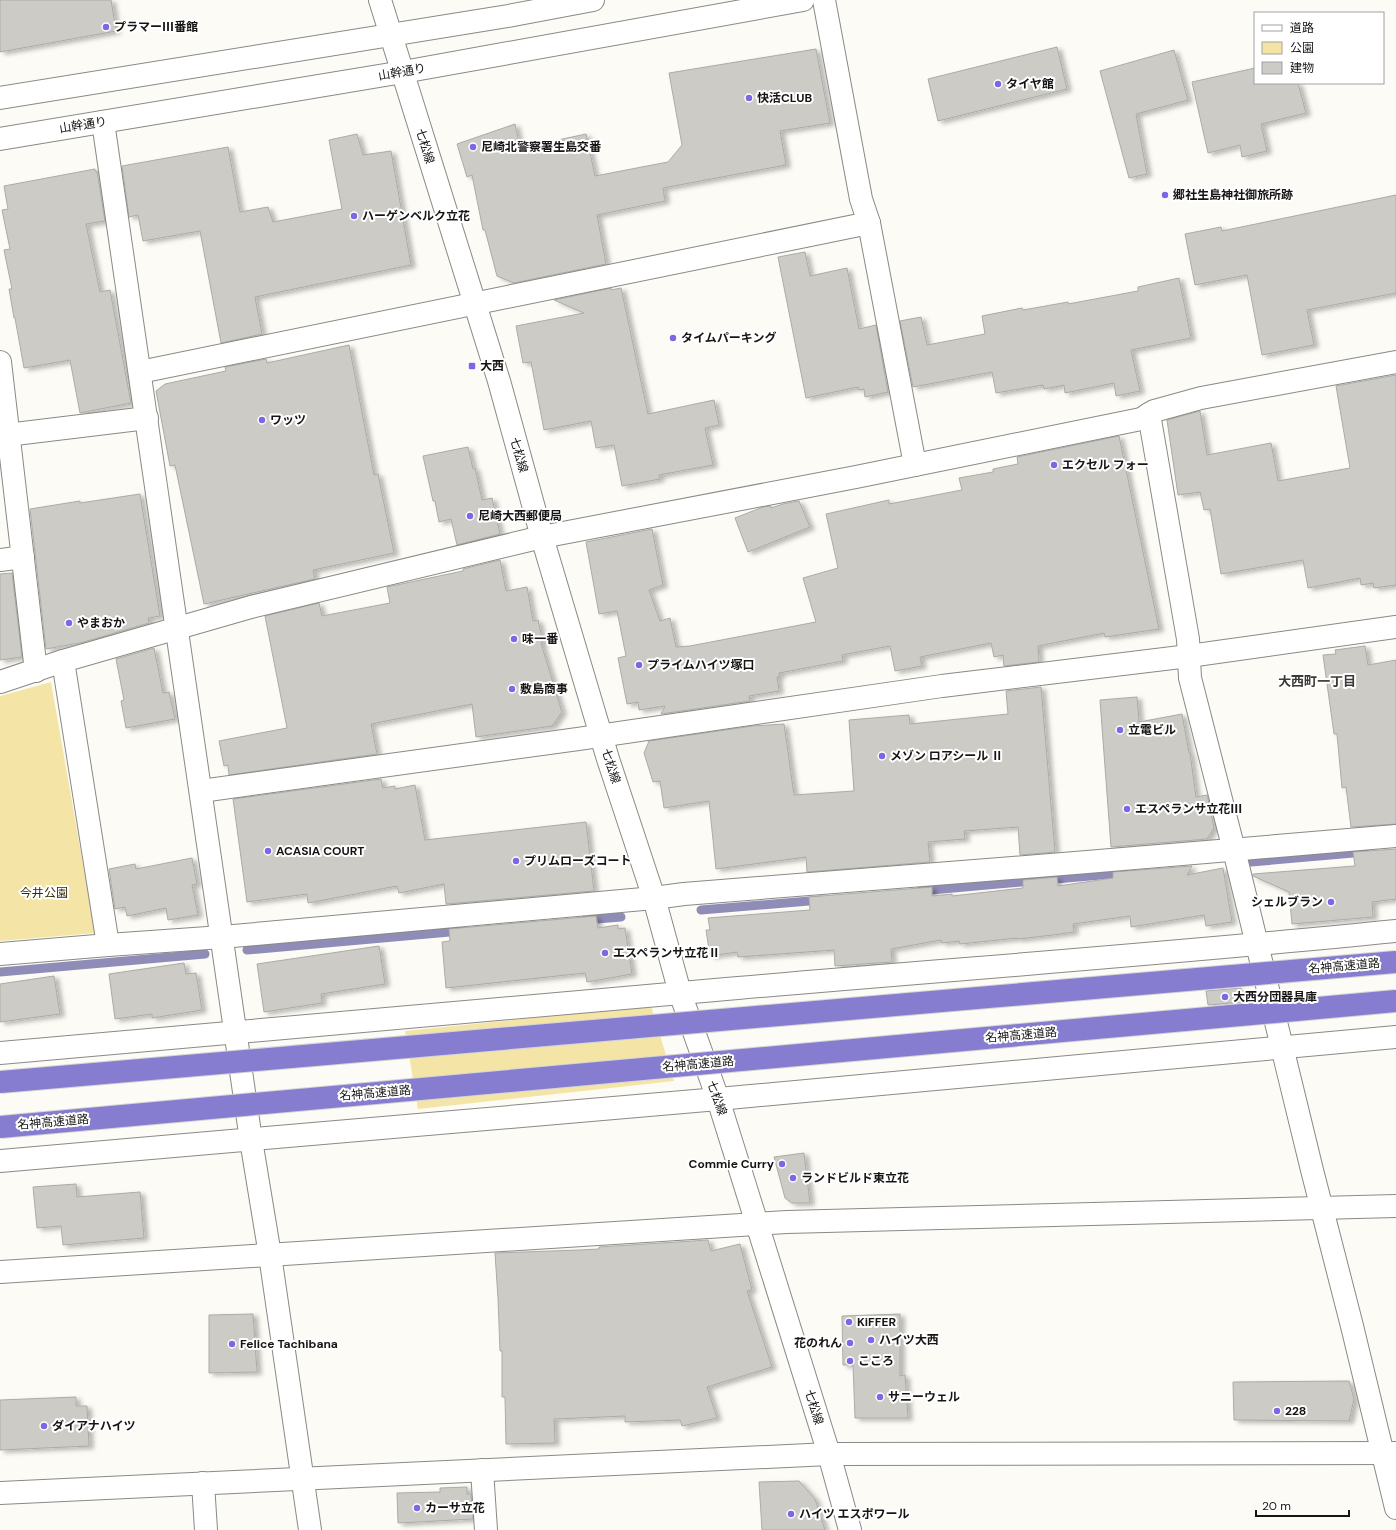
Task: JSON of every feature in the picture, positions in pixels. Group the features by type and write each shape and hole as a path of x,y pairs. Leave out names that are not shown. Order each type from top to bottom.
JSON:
{"highway":[{"name":"名神高速道路","path":"0,1082 1396,962"},
{"name":"名神高速道路","path":"0,1127 1396,1001"}],"street":[{"name":"七松線","path":"380,0 499,381 542,537 601,735 654,898 680,993 718,1099 829,1454 850,1530"},
{"path":"0,98 508,16 593,0"},
{"name":"山幹通り","path":"0,139 403,72 803,0"},
{"path":"824,0 861,200 869,223 914,465"},
{"path":"103,122 251,1140 270,1255 310,1530"},
{"path":"140,372 869,223"},
{"path":"0,362 5,439 23,557 36,671"},
{"path":"0,682 63,661 259,605 542,537 914,465 1141,419 1154,411 1201,398 1396,362"},
{"path":"1149,414 1188,639 1190,678 1234,850 1321,1208 1352,1326 1389,1453 1396,1508"},
{"path":"5,439 15,434 147,418"},
{"path":"0,560 23,557"},
{"path":"201,791 942,686 1189,656 1396,627"},
{"path":"63,661 108,945"},
{"path":"0,954 222,937 654,898 684,894 1396,836"},
{"path":"0,1053 236,1034 680,993 1257,945 1396,931"},
{"path":"0,1161 718,1099 1396,1037"},
{"path":"0,1272 787,1222 1396,1206"},
{"path":"0,1493 829,1454 1389,1453"},
{"path":"482,1470 486,1530"},
{"path":"203,1484 206,1530"}],"green space":[{"name":"今井公園","path":"51,682 95,933 0,941 0,696"},
{"path":"651,1006 674,1081 418,1109 405,1031"}],"building":[{"path":"0,0 111,0 116,31 0,52"},
{"name":"タイヤ館","path":"1057,47 1067,89 938,121 928,79"},
{"path":"816,49 830,123 780,131 786,165 663,188 665,201 597,215 606,264 514,283 497,276 485,230 483,230 472,175 467,177 457,144 515,124 520,148 586,134 595,176 668,162 682,145 669,73"},
{"path":"1174,50 1188,100 1136,114 1147,174 1129,178 1100,71"},
{"path":"1254,68 1254,84 1298,84 1306,113 1261,124 1267,151 1242,157 1240,145 1208,153 1192,82"},
{"path":"357,134 363,155 391,151 411,265 255,297 262,334 221,343 200,231 143,241 138,215 129,217 122,166 228,147 240,212 268,207 273,222 342,209 329,140"},
{"path":"95,169 95,171 97,171 105,221 86,224 100,292 110,290 131,403 80,413 70,360 24,368 9,289 12,289 4,250 10,249 2,210 8,209 4,186"},
{"path":"1396,195 1396,293 1307,310 1314,345 1262,355 1247,275 1195,285 1185,234 1221,227 1222,231"},
{"path":"805,252 810,276 847,268 859,329 876,325 888,392 865,397 864,389 859,390 858,387 806,398 778,257"},
{"path":"1179,278 1191,338 1131,350 1140,391 1116,396 1114,383 1065,393 1064,385 1044,389 1043,385 996,393 992,372 913,387 900,321 921,317 927,345 985,334 982,316 1022,308 1023,310 1068,302 1068,304 1138,291 1138,287"},
{"path":"611,288 611,290 621,288 648,414 714,400 719,425 705,428 713,465 659,475 660,479 622,486 614,445 596,448 591,421 544,430 531,362 523,363 516,326 584,313 554,300"},
{"path":"349,345 374,475 378,474 394,553 313,570 315,579 204,604 175,465 170,466 156,391 165,384 226,371 225,367 266,359 267,363"},
{"path":"1396,375 1396,585 1374,588 1373,583 1361,585 1360,578 1308,588 1303,560 1221,574 1210,509 1204,510 1200,492 1178,495 1167,420 1200,411 1207,455 1271,443 1278,481 1350,468 1336,386"},
{"path":"1119,436 1159,629 1105,637 1104,633 1038,646 1039,662 1004,666 1003,655 994,657 991,643 920,657 922,666 895,671 890,646 842,655 843,661 779,673 780,676 777,677 779,691 749,696 750,701 661,714 665,706 639,710 638,702 627,704 618,658 626,656 617,611 599,614 586,542 652,529 663,585 649,590 660,621 670,618 676,647 690,646 816,622 803,578 838,568 826,514 889,500 889,504 962,490 959,478 993,472 993,469 1018,464 1017,457"},
{"path":"468,447 473,469 475,468 482,500 492,498 500,534 457,545 451,519 439,522 423,456"},
{"path":"140,494 160,616 148,618 149,623 84,642 46,649 30,509"},
{"path":"799,501 810,527 748,552 735,518 763,507 771,506 771,508"},
{"path":"500,560 506,591 527,587 533,621 538,620 543,643 541,643 562,712 552,726 476,737 472,704 371,724 377,754 229,775 228,765 224,766 219,741 287,728 265,616 319,603 322,616 390,603 387,587 463,571 463,569"},
{"path":"12,573 22,657 0,660 0,574"},
{"path":"1365,646 1368,665 1396,660 1396,824 1351,827 1346,787 1342,788 1337,734 1334,734 1323,655 1336,654 1335,650"},
{"path":"154,648 163,693 169,692 175,719 126,728 121,701 124,700 116,659"},
{"path":"1041,687 1055,852 1020,855 1018,827 964,831 965,839 928,842 930,862 807,872 806,857 716,869 709,801 664,808 660,781 653,782 644,753 649,741 753,726 784,724 794,795 854,791 849,720 909,715 910,724 1008,714 1006,691"},
{"path":"1137,697 1139,722 1182,714 1190,753 1196,797 1207,795 1214,828 1207,839 1111,847 1100,700"},
{"path":"381,779 383,788 395,786 395,789 415,785 425,840 586,822 594,891 446,904 444,884 399,893 397,886 308,903 307,894 247,902 233,799"},
{"name":"シェルブラン","path":"1396,849 1396,899 1372,902 1373,917 1292,924 1289,892 1253,876 1253,874 1355,866 1353,852"},
{"path":"192,858 197,884 192,885 198,915 168,920 166,908 127,916 125,907 115,909 109,869 135,864 136,869"},
{"path":"1192,866 1187,875 1223,868 1232,922 1206,926 1204,915 1131,927 1130,916 1073,924 1074,932 1053,935 960,944 959,941 942,943 941,940 891,949 892,962 835,966 834,950 738,957 737,952 710,956 706,930 710,930 708,918 810,910 809,897 932,887 932,896 952,894 952,896 1023,888 1023,880 1057,877 1058,886 1113,878 1113,872"},
{"path":"596,916 598,928 618,925 618,929 625,928 632,974 587,982 585,973 446,988 442,942 450,941 449,929"},
{"path":"379,946 385,984 321,994 322,1003 264,1012 257,964"},
{"path":"184,963 186,974 196,973 202,1010 152,1018 152,1014 115,1019 109,974"},
{"path":"54,976 60,1014 0,1022 0,984"},
{"path":"1241,988 1243,1002 1208,1005 1206,991"},
{"name":"ランドビルド東立花","path":"804,1153 810,1203 792,1203 785,1198 774,1157"},
{"path":"76,1184 77,1197 140,1192 144,1238 63,1245 61,1226 37,1228 33,1187"},
{"path":"708,1240 711,1251 740,1244 752,1290 747,1291 772,1367 707,1387 717,1418 682,1426 680,1420 625,1422 625,1416 554,1419 555,1443 506,1444 505,1397 502,1397 502,1351 500,1351 495,1253 599,1249 599,1247"},
{"name":"Felice Tachibana","path":"253,1314 257,1372 209,1373 209,1315"},
{"path":"900,1314 900,1376 905,1375 908,1418 855,1418 853,1365 843,1365 842,1316"},
{"path":"1349,1381 1354,1399 1349,1421 1234,1420 1233,1382"},
{"name":"ダイアナハイツ","path":"76,1397 76,1406 87,1406 89,1446 0,1450 0,1400"},
{"name":"ハイツ エスポワール","path":"799,1481 815,1499 825,1530 762,1530 759,1482"},
{"path":"467,1487 467,1494 471,1494 473,1519 398,1523 397,1493 440,1492 440,1488"}],"waterway":[{"path":"1251,862 1365,852"},
{"path":"920,891 1124,873"},
{"path":"701,910 821,900"},
{"path":"585,920 621,917"},
{"path":"247,950 461,931"},
{"path":"0,972 205,954"}],"place":[{"name":"プラマーⅢ番館","path":"106,27"},
{"name":"タイヤ館","path":"998,84"},
{"name":"快活CLUB","path":"749,98"},
{"name":"尼崎北警察署生島交番","path":"473,147"},
{"name":"郷社生島神社御旅所跡","path":"1165,195"},
{"name":"ハーゲンベルク立花","path":"354,216"},
{"name":"タイムパーキング","path":"673,338"},
{"name":"大西","path":"472,366"},
{"name":"ワッツ","path":"262,420"},
{"name":"エクセル フォー","path":"1054,465"},
{"name":"尼崎大西郵便局","path":"470,516"},
{"name":"やまおか","path":"69,623"},
{"name":"味一番","path":"514,639"},
{"name":"プライムハイツ塚口","path":"639,665"},
{"name":"敷島商事","path":"512,689"},
{"name":"立電ビル","path":"1120,730"},
{"name":"メゾン ロアシール Ⅱ","path":"882,756"},
{"name":"エスペランサ立花Ⅲ","path":"1127,809"},
{"name":"ACASIA COURT","path":"268,851"},
{"name":"プリムローズコート","path":"516,861"},
{"name":"シェルブラン","path":"1331,902"},
{"name":"エスペランサ立花Ⅱ","path":"605,953"},
{"name":"大西分団器具庫","path":"1225,997"},
{"name":"Commie Curry","path":"782,1164"},
{"name":"ランドビルド東立花","path":"793,1178"},
{"name":"KiFFER","path":"849,1322"},
{"name":"ハイツ大西","path":"871,1340"},
{"name":"花のれん","path":"850,1343"},
{"name":"Felice Tachibana","path":"232,1344"},
{"name":"こころ","path":"850,1361"},
{"name":"サニーウェル","path":"880,1397"},
{"name":"228","path":"1277,1411"},
{"name":"ダイアナハイツ","path":"44,1426"},
{"name":"カーサ立花","path":"417,1508"},
{"name":"ハイツ エスポワール","path":"791,1514"}],"district":[{"name":"大西町一丁目","path":"1317,681"}]}
